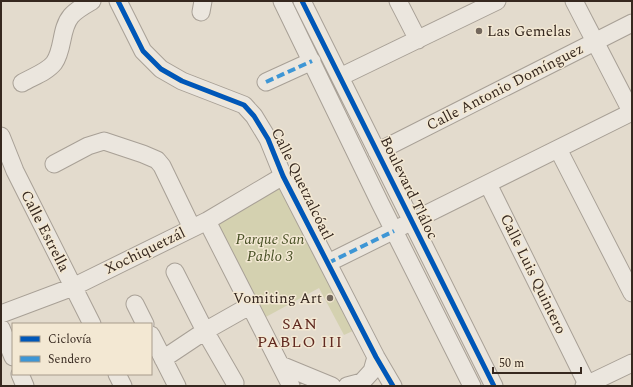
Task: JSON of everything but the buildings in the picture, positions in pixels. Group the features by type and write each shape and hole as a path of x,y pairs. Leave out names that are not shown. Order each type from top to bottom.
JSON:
{"street":[{"path":"22,83 42,72 54,62 58,55 67,22 75,12 92,1"},
{"name":"Calle Quetzalcóatl","path":"118,1 143,51 161,68 182,81 244,105 254,116 268,139 283,176 376,357 393,386"},
{"path":"282,1 394,231 472,386"},
{"name":"Boulevard Tláloc","path":"302,1 494,386"},
{"path":"398,1 418,40"},
{"path":"328,263 632,112 574,1"},
{"path":"340,77 418,40 489,3"},
{"name":"Calle Antonio Domínguez","path":"377,152 632,23"},
{"path":"266,82 312,60"},
{"name":"Calle Estrella","path":"1,136 15,171 91,323"},
{"path":"54,164 88,146 104,141 156,160 162,166 192,228"},
{"path":"558,149 632,293"},
{"name":"Xochiquetzál","path":"1,314 73,287 207,221 283,176"},
{"name":"Calle Luis Quintero","path":"488,184 587,385"},
{"path":"207,221 291,386"},
{"path":"175,272 205,331 235,383"},
{"path":"135,304 144,323"},
{"path":"163,359 205,331 251,306"},
{"path":"1,328 12,355"},
{"path":"152,337 177,386"},
{"path":"347,386 362,382 372,371 376,357"},
{"path":"587,385 632,363"},
{"path":"281,365 332,386"},
{"path":"20,375 25,386"},
{"path":"118,375 123,386"}],"green space":[{"name":"Parque San Pablo 3","path":"281,184 355,330 344,335 319,288 264,318 216,223"}],"marked path":[{"path":"266,82 312,61"},
{"path":"328,263 394,231"}],"cycle path":[{"path":"118,1 143,51 161,69 182,81 244,105 254,116 268,139 283,176 376,357 393,386"},
{"path":"302,1 494,386"}],"place":[{"name":"Las Gemelas","path":"479,31"},
{"name":"Vomiting Art","path":"330,298"}],"district":[{"name":"SAN PABLO III","path":"300,333"}]}
